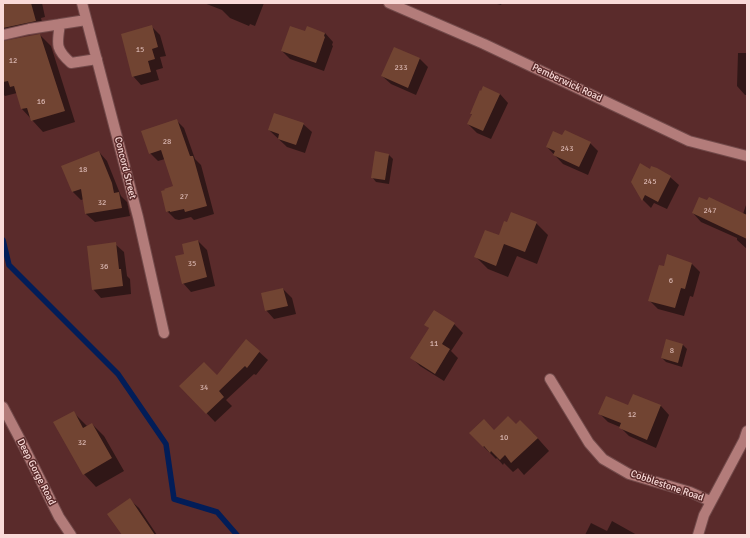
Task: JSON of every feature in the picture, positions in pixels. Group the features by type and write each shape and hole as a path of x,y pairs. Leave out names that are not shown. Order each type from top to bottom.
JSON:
{"street":[{"name":"Concord Street","path":"82,3 138,217 164,333"},
{"name":"Pemberwick Road","path":"389,3 484,44 689,141 747,156"},
{"path":"3,35 29,29 86,20"},
{"path":"60,24 58,43 61,55 71,63 97,59"},
{"name":"Cobblestone Road","path":"550,379 589,443 603,459 629,474 690,492 710,501"},
{"name":"Deep Gorge Road","path":"3,408 59,517 71,535"},
{"path":"699,532 710,501 744,440 747,431"}],"building":[{"path":"3,3 31,3 36,21 3,28"},
{"path":"152,25 158,47 152,49 155,59 148,61 151,72 132,77 121,34"},
{"path":"290,26 305,31 307,26 325,33 316,63 281,51"},
{"path":"40,34 65,111 31,121 27,108 21,109 14,86 10,87 8,81 3,82 3,41"},
{"path":"394,47 420,58 408,88 381,76"},
{"path":"483,86 500,94 483,131 467,124 480,90 481,91"},
{"path":"274,113 304,123 296,145 278,139 279,134 268,130"},
{"path":"177,119 190,156 193,156 207,206 185,212 184,209 166,212 161,191 173,186 161,150 149,154 141,131"},
{"path":"565,130 591,142 579,167 553,155 555,151 546,147 553,131 562,135"},
{"path":"99,151 112,183 114,193 119,192 122,208 85,214 81,189 72,192 61,166"},
{"path":"375,151 389,154 385,180 371,178"},
{"path":"640,163 650,169 651,166 657,168 671,176 658,202 645,195 642,201 631,182"},
{"path":"699,197 707,200 709,197 747,215 747,239 692,213"},
{"path":"511,212 537,222 525,252 504,244 496,266 474,257 485,230 499,235 504,221 507,222"},
{"path":"198,240 207,277 182,284 175,256 184,254 182,244"},
{"path":"116,242 119,269 121,269 123,286 92,290 87,246"},
{"path":"667,254 692,263 685,289 681,288 675,308 648,301 659,265 664,266"},
{"path":"283,288 288,306 265,311 261,293"},
{"path":"434,310 455,323 442,344 450,349 435,374 410,358 429,328 424,325"},
{"path":"246,339 260,351 247,368 245,366 219,391 224,397 206,414 179,386 204,362 217,375"},
{"path":"666,339 683,344 678,363 661,358"},
{"path":"633,394 661,405 647,440 619,428 621,423 598,414 606,396 628,405"},
{"path":"74,411 83,428 92,423 112,458 83,475 53,422"},
{"path":"508,416 516,424 520,420 538,438 511,463 505,455 500,460 491,451 490,453 469,433 484,419 494,430"},
{"path":"130,498 155,535 122,535 107,514"}],"waterway":[{"path":"3,240 9,265 118,374 166,444 174,499 217,512 237,535"}]}
